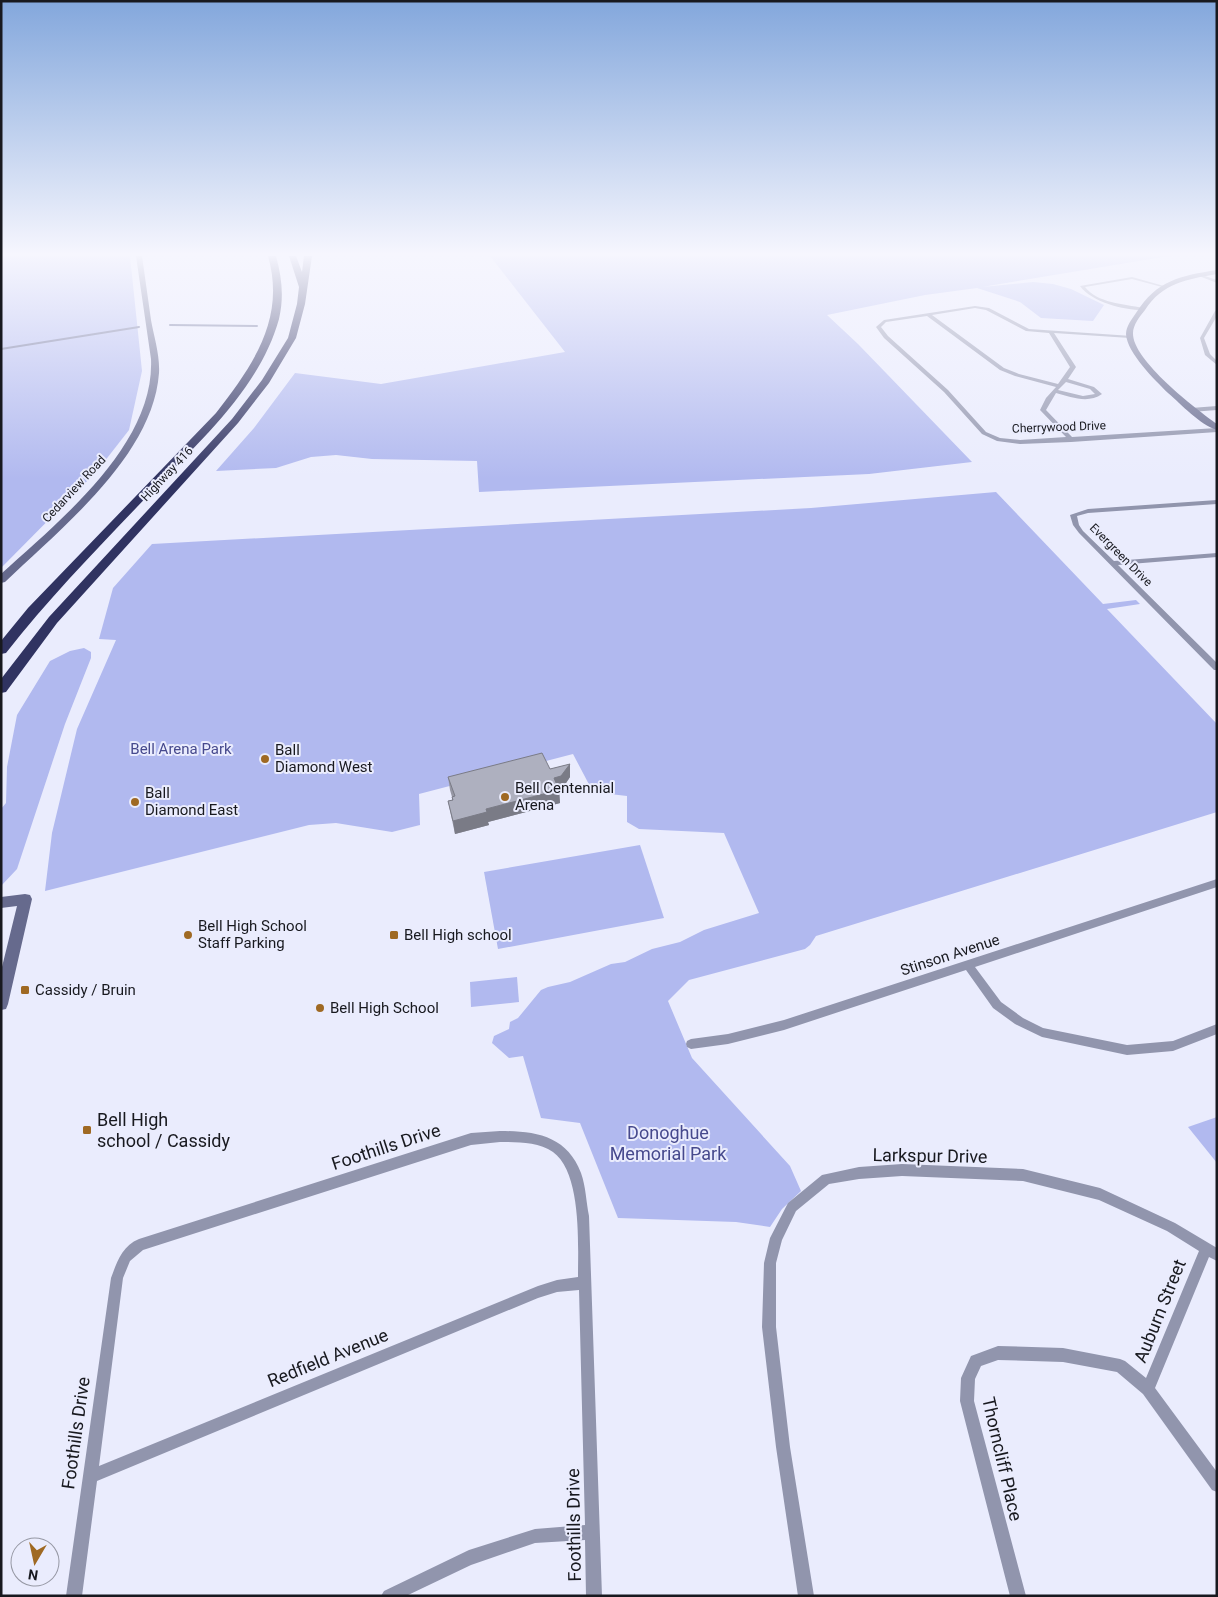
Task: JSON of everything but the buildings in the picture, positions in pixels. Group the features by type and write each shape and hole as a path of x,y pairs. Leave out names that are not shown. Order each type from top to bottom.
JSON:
{"highway":[{"name":"Highway 416","path":"1,650 32,611 219,415 237,391 261,352 270,331"},
{"name":"Highway 416","path":"1,689 52,620 256,396 281,359 294,331"}],"main road":[{"name":"Cedarview Road","path":"1,580 96,486 116,463 143,418 156,373 151,331"},
{"path":"1130,331 1130,337 1150,368 1191,410 1217,429"},
{"path":"1,903 25,899 1,1004"}],"street":[{"name":"Cherrywood Drive","path":"881,331 946,391 984,433 999,440 1020,442 1071,440 1217,429"},
{"path":"950,331 1002,369 1017,375 1060,386"},
{"name":"Cherrywood Drive","path":"1040,331 1130,337"},
{"path":"1206,331 1202,338 1203,347 1217,364"},
{"path":"1051,332 1073,367 1066,380 1047,399 1043,410 1071,440"},
{"path":"1056,391 1078,398 1092,398 1099,394 1092,388 1066,380"},
{"path":"1191,410 1217,408"},
{"name":"Evergreen Drive","path":"1217,502 1088,511 1073,515 1076,525 1081,532 1217,668"},
{"path":"1114,563 1217,555"},
{"name":"Stinson Avenue","path":"691,1044 728,1039 784,1025 1217,883"},
{"path":"968,965 997,1005 1019,1021 1042,1032 1127,1050 1173,1046 1217,1029"},
{"name":"Foothills Drive","path":"74,1596 117,1278 125,1257 139,1245 471,1139 506,1135 524,1136 552,1145 565,1157 575,1172 583,1216 584,1282 590,1382 594,1596"},
{"name":"Larkspur Drive","path":"806,1596 783,1448 769,1326 770,1263 776,1238 792,1206 826,1180 859,1173 902,1170 1023,1176 1100,1194 1171,1227 1211,1251"},
{"name":"Auburn Street","path":"1148,1389 1211,1251"},
{"name":"Redfield Avenue","path":"89,1477 538,1292 557,1286 584,1282"},
{"name":"Thorncliff Place","path":"1018,1596 967,1401 968,1378 976,1361 998,1353 1063,1355 1120,1366 1148,1389 1217,1485"},
{"path":"389,1596 469,1558 535,1536 592,1532"}],"green space":[{"path":"1,331 138,331 142,371 129,430 97,471 1,568"},
{"path":"548,331 844,331 972,462 869,474 479,492 477,461 372,459 336,455 311,457 276,468 216,471 254,428 295,373 381,384 565,352"},
{"path":"996,492 1103,604 1136,600 1140,604 1107,609 1217,724 1217,812 816,936 805,949 689,980 668,1001 692,1058 790,1166 801,1191 782,1209 770,1227 736,1222 618,1218 580,1123 541,1118 523,1056 509,1058 492,1043 494,1036 509,1029 510,1022 518,1018 541,990 570,982 611,964 625,962 652,949 680,942 704,930 759,913 724,833 639,829 627,822 627,796 593,792 573,754 419,794 420,825 392,832 336,823 309,825 45,891 52,833 77,729 116,640 99,639 113,588 152,544 811,508"},
{"path":"84,648 91,652 91,658 65,724 17,869 1,886 1,809 6,803 7,767 17,715 50,661 70,651"},
{"path":"640,845 664,918 498,949 484,872"},
{"path":"517,977 519,1002 471,1007 470,982"},
{"path":"1217,1117 1217,1163 1188,1127"}],"waterway":[{"path":"1,349 117,331"}],"place":[{"name":"Ball Diamond West","path":"265,759"},
{"name":"Bell Centennial Arena","path":"505,797"},
{"name":"Ball Diamond East","path":"135,802"},
{"name":"Bell High School Staff Parking","path":"188,935"},
{"name":"Bell High school","path":"394,935"},
{"name":"Cassidy / Bruin","path":"25,990"},
{"name":"Bell High School","path":"320,1008"},
{"name":"Bell High school / Cassidy","path":"87,1130"}],"park label":[{"name":"Bell Arena Park","path":"181,749"},
{"name":"Donoghue Memorial Park","path":"668,1143"}]}
